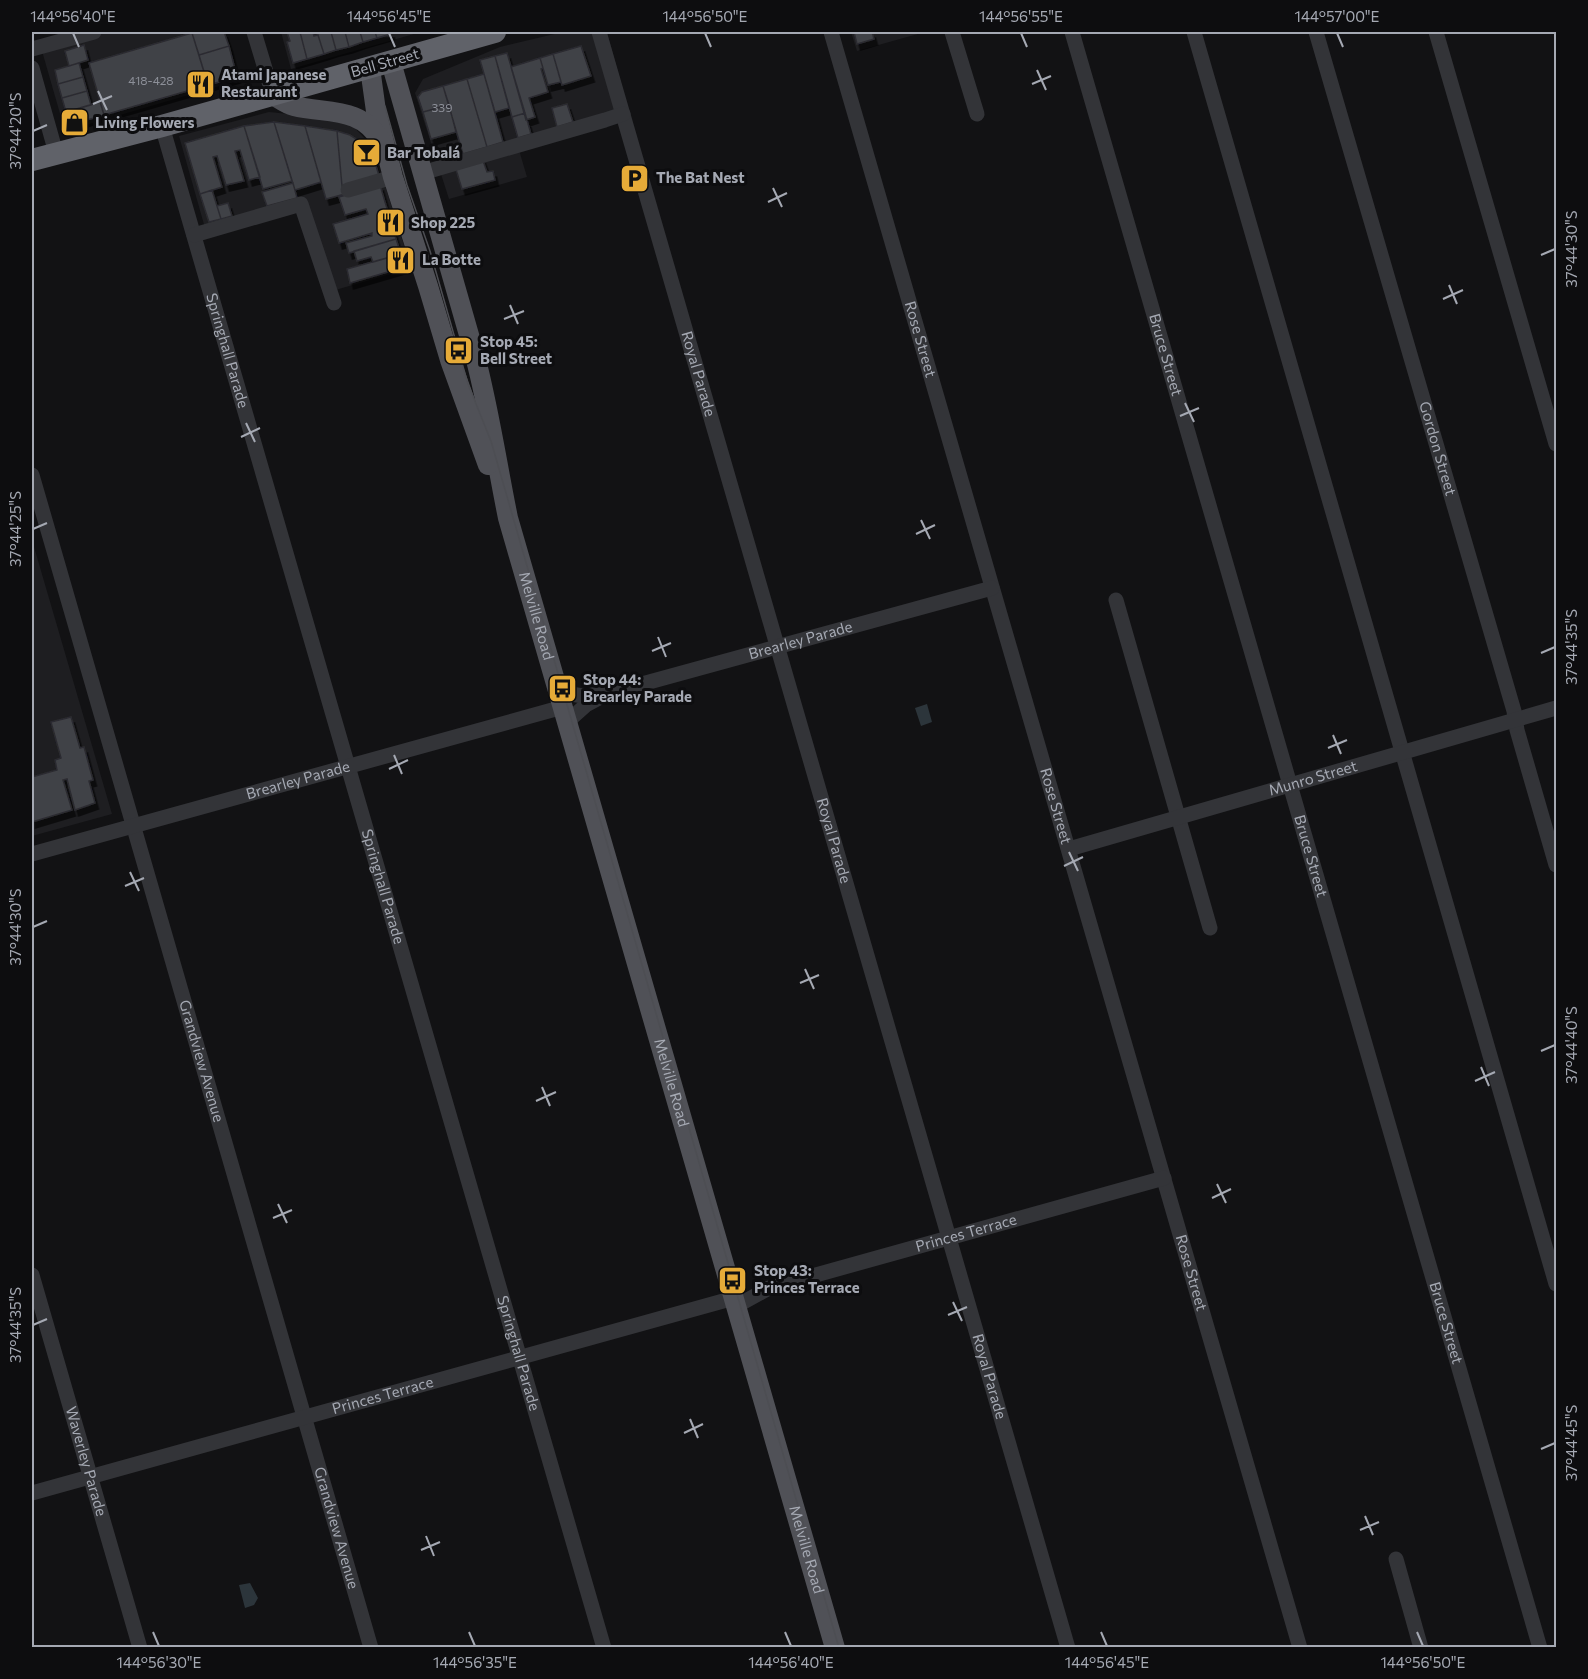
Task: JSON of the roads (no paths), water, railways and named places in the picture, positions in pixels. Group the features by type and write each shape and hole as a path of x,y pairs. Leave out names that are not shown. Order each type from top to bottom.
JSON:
{"highway":[{"name":"Bell Street","path":"32,160 162,126 491,32"}],"main road":[{"name":"Melville Road","path":"380,65 376,111 393,177 450,360 508,518 835,1647"},
{"name":"Melville Road","path":"380,65 422,173 483,384 508,518"},
{"path":"273,95 295,106 354,116 369,125 385,149"}],"street":[{"path":"32,49 93,32"},
{"path":"254,32 273,95"},
{"name":"Royal Parade","path":"599,32 1068,1647"},
{"name":"Rose Street","path":"831,32 1300,1647"},
{"path":"952,32 977,114"},
{"name":"Bruce Street","path":"1071,32 1540,1647"},
{"path":"1194,32 1557,1284"},
{"name":"Gordon Street","path":"1316,32 1557,865"},
{"path":"1436,32 1557,444"},
{"path":"32,68 56,153"},
{"path":"422,173 623,114"},
{"name":"Springhall Parade","path":"162,126 604,1647"},
{"path":"348,190 393,177"},
{"path":"194,235 301,204 334,303"},
{"name":"Grandview Avenue","path":"32,475 371,1647"},
{"name":"Brearley Parade","path":"563,707 583,696 609,693 992,588"},
{"path":"1116,600 1210,928"},
{"name":"Brearley Parade","path":"32,854 563,707 586,705 609,693"},
{"name":"Munro Street","path":"1069,849 1557,708"},
{"name":"Princes Terrace","path":"32,1493 1164,1178"},
{"name":"Waverley Parade","path":"32,1275 140,1647"},
{"path":"1396,1559 1421,1647"}],"tram line":[{"path":"385,106 468,384 491,441 839,1648"}],"place":[{"name":"Atami Japanese Restaurant","path":"200,84"},
{"name":"Living Flowers","path":"74,123"},
{"name":"Bar Tobalá","path":"366,153"},
{"name":"The Bat Nest","path":"635,178"},
{"name":"Shop 225","path":"390,223"},
{"name":"La Botte","path":"401,260"},
{"name":"Stop 45: Bell Street","path":"459,351"},
{"name":"Stop 44: Brearley Parade","path":"562,689"},
{"name":"Stop 43: Princes Terrace","path":"733,1280"}]}
